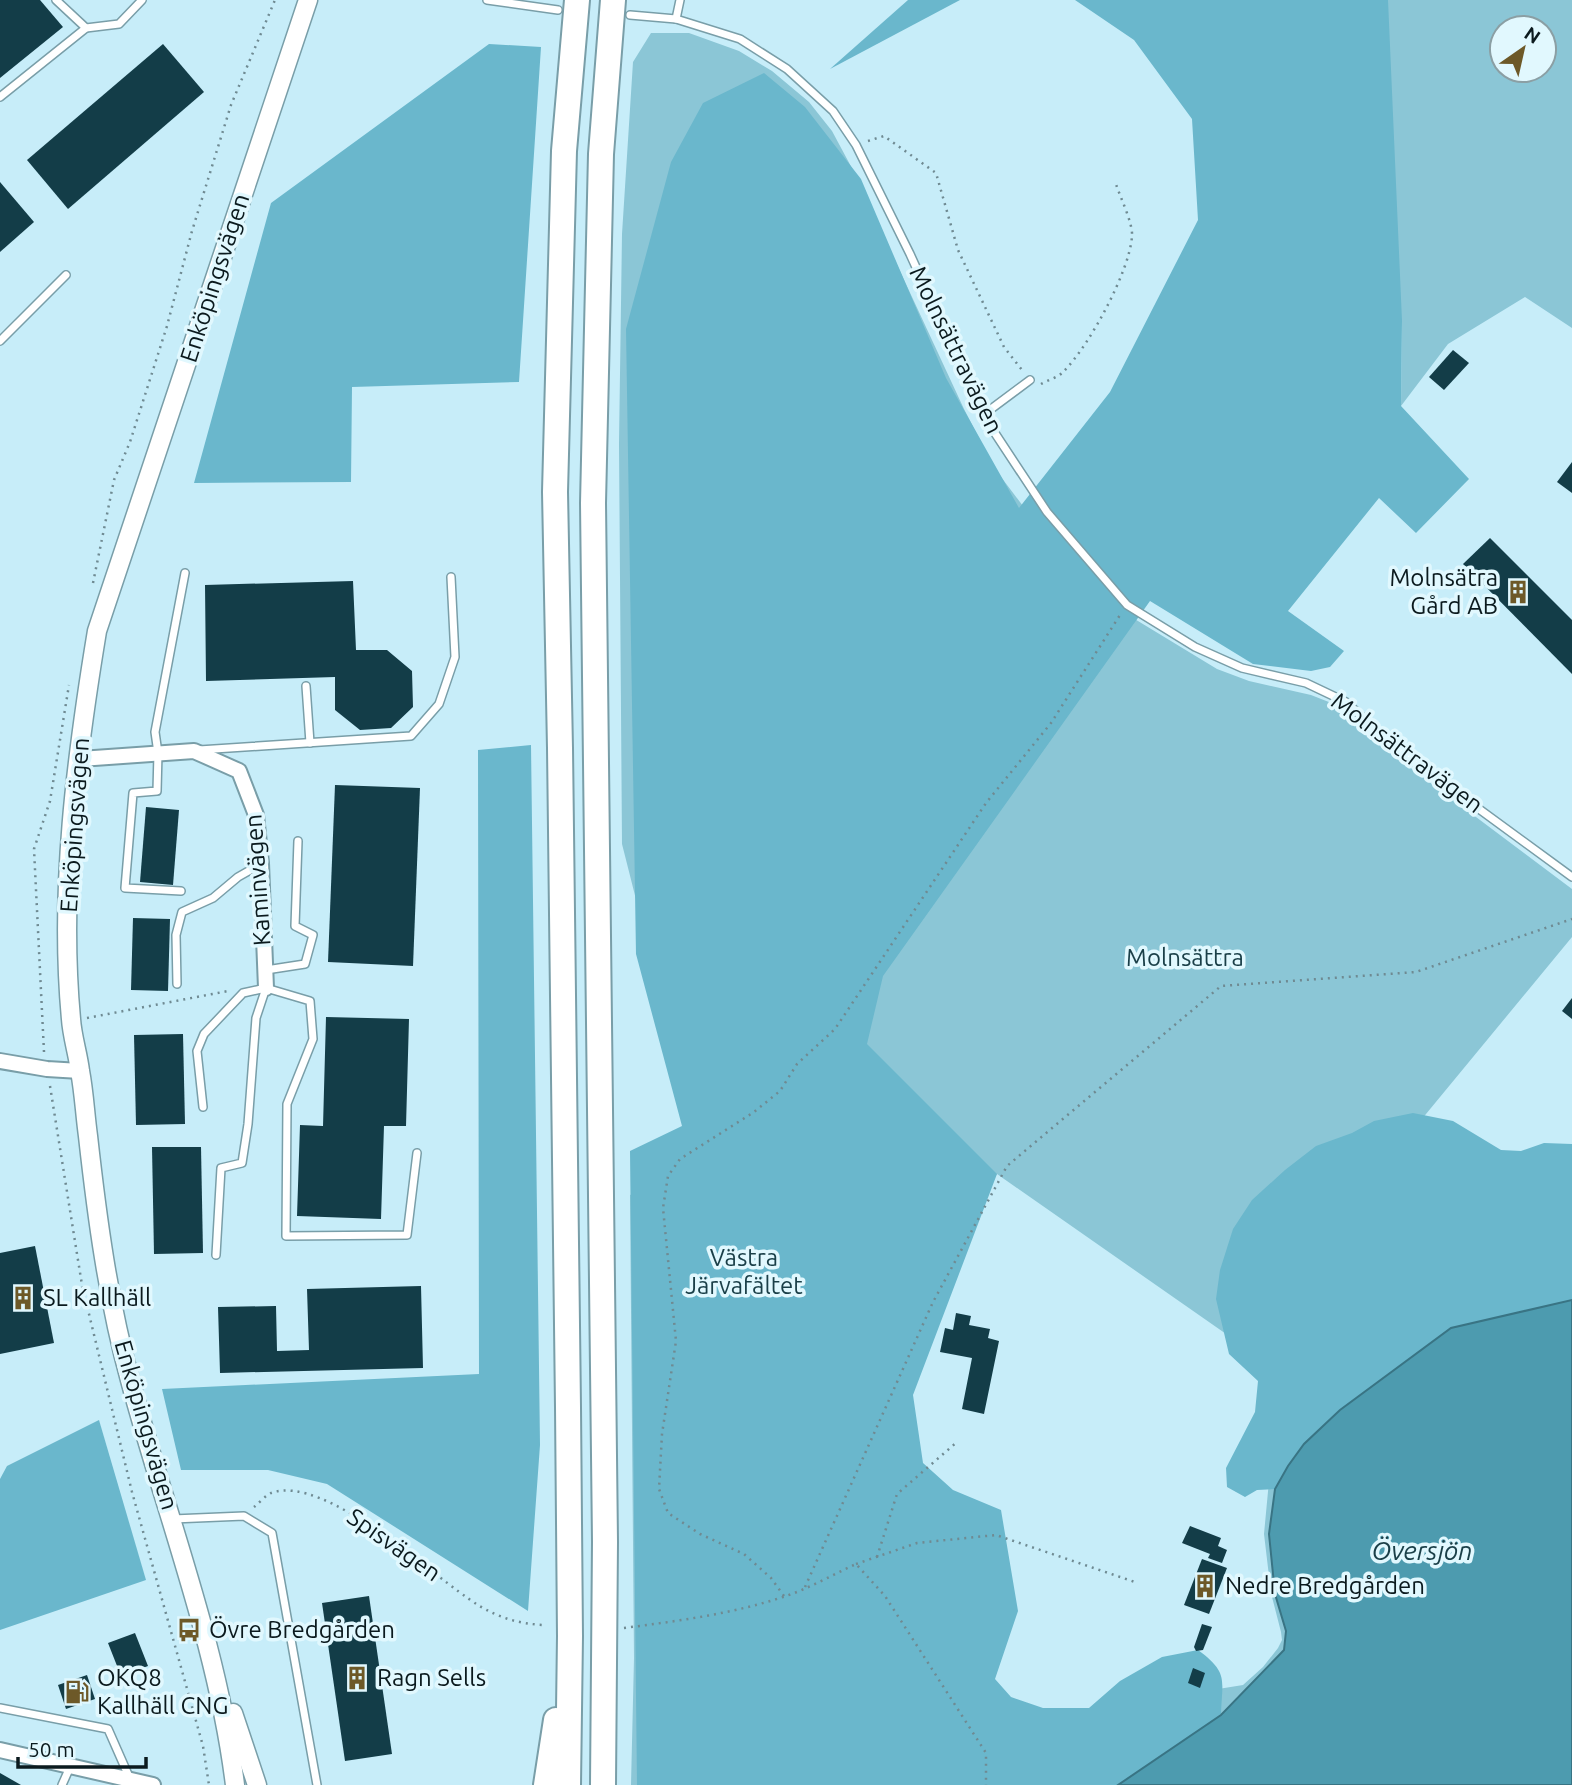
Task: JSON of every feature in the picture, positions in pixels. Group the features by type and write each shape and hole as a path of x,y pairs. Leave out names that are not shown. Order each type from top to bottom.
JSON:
{"highway":[{"path":"568,5 555,492 570,1636 568,1785"},
{"path":"603,1785 605,1542 593,503 601,154 622,8"},
{"path":"546,1785 570,1636"}],"street":[{"name":"Enköpingsvägen","path":"236,1785 215,1667 129,1377 107,1273 71,1021 69,858 84,710 97,631 308,0"},
{"name":"Kaminvägen","path":"80,759 194,751 239,771 256,815 261,863 266,981"},
{"path":"0,1061 47,1069 80,1071"},
{"name":"Enköpingsvägen","path":"215,1667 242,1736 257,1785"},
{"path":"0,1749 130,1782 153,1785"}],"lane":[{"path":"56,0 86,28"},
{"path":"0,97 86,28 118,24 142,0"},
{"path":"486,0 568,5"},
{"path":"676,19 680,0"},
{"name":"Molnsättravägen","path":"622,8 676,19 740,39 786,69 833,111 856,145 910,254 983,415 1047,512 1127,605 1195,647 1230,663 1306,683 1346,702 1393,746 1572,877"},
{"path":"0,341 66,275"},
{"path":"983,415 1030,380"},
{"path":"181,891 125,888 133,793 157,791 158,753 155,732 185,573"},
{"path":"194,751 411,736 439,704 455,657 451,578"},
{"path":"306,686 310,743"},
{"path":"203,1107 197,1051 204,1034 243,993 305,964 313,935 295,926 298,841"},
{"path":"177,984 176,935 182,912 214,898 238,877 261,863"},
{"path":"266,981 310,1001 313,1039 287,1104 286,1236 407,1235 417,1153"},
{"path":"216,1255 221,1168 242,1163 248,1124 256,1018 266,981"},
{"path":"172,1520 244,1516 272,1533 317,1785"},
{"path":"0,1708 108,1729 130,1782"},
{"path":"62,1785 71,1765"}],"path":[{"path":"856,145 884,136 936,173 958,250 1003,347 1030,380 1040,384 1063,373 1086,342 1108,304 1128,258 1132,233 1116,184"},
{"path":"784,1596 771,1578 744,1553 700,1534 668,1513 659,1489 662,1434 676,1341 663,1208 668,1176 680,1159 754,1112 780,1091 797,1064 835,1029 986,803 1051,723 1127,605"},
{"path":"805,1587 933,1302 1007,1166 1222,986 1416,972 1572,919"},
{"path":"89,1018 266,981"},
{"path":"47,1069 82,1285 132,1492 203,1746 209,1785"},
{"path":"877,1557 897,1494 957,1442"},
{"name":"Spisvägen","path":"244,1516 270,1493 293,1491 324,1499 352,1513 479,1606 503,1618 524,1624 544,1625"},
{"path":"622,1628 685,1620 784,1596 856,1564 916,1543 996,1535 1135,1582"},
{"path":"856,1564 885,1596 986,1753 986,1785"}],"green space":[{"path":"908,0 960,0 830,69"},
{"name":"Västra Järvafältet","path":"1075,0 1388,0 1402,321 1401,406 1469,479 1416,533 1379,498 1288,611 1344,651 1330,667 1311,671 1253,664 1150,601 883,976 867,1044 997,1174 913,1395 923,1463 953,1490 1001,1510 1018,1611 995,1679 1011,1697 1043,1708 1089,1708 1120,1681 1162,1657 1198,1650 1215,1665 1222,1678 1221,1715 1118,1785 637,1785 630,1151 682,1126 636,954 626,329 671,162 703,103 764,73 805,107 861,179 946,378 1019,508 1110,392 1198,220 1192,119 1134,40"},
{"path":"1121,0 1572,0 1572,328 1525,297 1448,344 1401,406 1402,321"},
{"name":"Molnsättra","path":"651,33 689,33 739,51 772,71 809,102 832,131 995,469 1048,539 1133,618 1217,669 1249,681 1311,695 1339,706 1392,754 1572,889 1572,937 1379,1171 1572,1785 1090,1785 1212,1690 1243,1685 1263,1667 1278,1648 1282,1640 1271,1593 1264,1534 1269,1481 1332,1408 997,1174 914,1254 829,1349 1047,1785 631,1785 634,1658 630,1195 692,1172 646,939 622,844 619,444 622,234 633,62"},
{"path":"489,44 541,47 519,382 352,387 351,482 194,483 271,203"},
{"path":"531,745 540,1445 528,1611 327,1484 268,1470 181,1470 162,1389 479,1374 478,750"},
{"path":"1413,1113 1453,1121 1501,1150 1521,1151 1544,1143 1572,1144 1572,1300 1451,1328 1288,1466 1275,1489 1257,1490 1245,1497 1227,1487 1226,1468 1255,1412 1258,1381 1229,1354 1216,1299 1220,1270 1233,1229 1252,1200 1316,1146 1352,1133 1374,1121"},
{"path":"99,1420 146,1580 0,1630 0,1479 7,1466"}],"water":[{"name":"Översjön","path":"1572,1300 1572,1785 1118,1785 1221,1715 1284,1650 1286,1631 1275,1594 1269,1534 1275,1489 1304,1444 1340,1410 1451,1328"}],"building":[{"path":"0,0 40,0 63,27 0,78"},
{"path":"163,44 204,92 68,209 27,160"},
{"path":"0,182 34,222 0,252"},
{"path":"1453,350 1469,363 1444,390 1429,377"},
{"path":"1572,462 1572,493 1557,482"},
{"name":"Molnsätra Gård AB","path":"1490,538 1572,620 1572,674 1463,564"},
{"path":"353,581 356,650 387,650 412,671 413,707 391,728 360,730 335,710 335,677 206,681 205,585"},
{"path":"335,785 420,788 413,966 328,962"},
{"path":"146,807 179,810 173,885 140,882"},
{"path":"133,918 170,919 168,991 131,990"},
{"path":"1572,998 1572,1019 1562,1011"},
{"path":"326,1017 409,1019 406,1126 384,1126 381,1219 297,1216 300,1125 323,1126"},
{"path":"183,1034 185,1124 136,1125 134,1035"},
{"path":"152,1147 201,1147 203,1253 154,1254"},
{"name":"SL Kallhäll","path":"35,1246 54,1343 0,1354 0,1253"},
{"path":"421,1286 423,1368 220,1373 218,1307 276,1306 277,1351 309,1350 307,1289"},
{"path":"956,1313 971,1316 969,1325 990,1329 988,1338 999,1341 984,1414 962,1409 972,1358 940,1352 945,1328 953,1330"},
{"path":"1190,1526 1221,1538 1218,1546 1227,1550 1222,1563 1208,1558 1210,1554 1182,1543"},
{"name":"Nedre Bredgården","path":"1202,1559 1227,1568 1209,1614 1184,1605"},
{"name":"Ragn Sells","path":"369,1596 392,1754 345,1761 322,1603"},
{"path":"1202,1624 1212,1627 1203,1650 1196,1651 1194,1647"},
{"path":"135,1633 148,1666 121,1676 108,1643"},
{"path":"1193,1668 1205,1673 1200,1688 1188,1683"},
{"path":"87,1675 95,1699 66,1709 58,1685"},
{"path":"0,1773 21,1785 0,1785"}],"place":[{"name":"Molnsätra Gård AB","path":"1518,592"},
{"name":"SL Kallhäll","path":"23,1298"},
{"name":"Nedre Bredgården","path":"1205,1586"},
{"name":"Övre Bredgården","path":"189,1630"},
{"name":"Ragn Sells","path":"357,1678"},
{"name":"OKQ8 Kallhäll CNG","path":"77,1692"}]}
